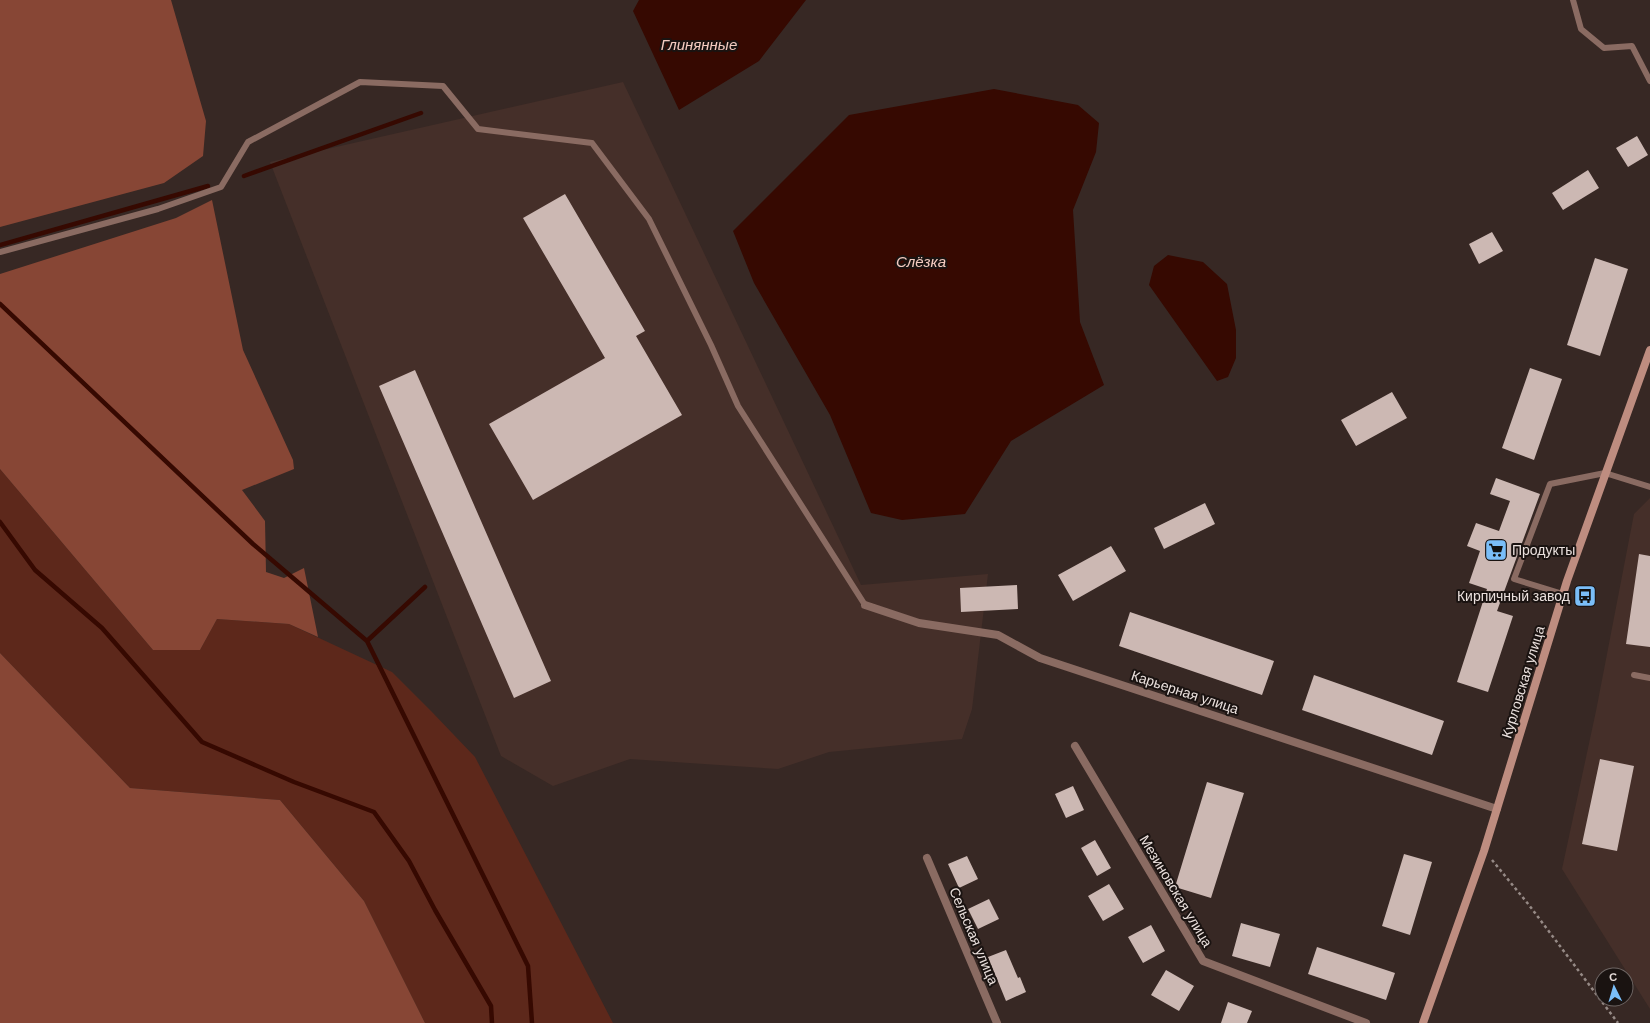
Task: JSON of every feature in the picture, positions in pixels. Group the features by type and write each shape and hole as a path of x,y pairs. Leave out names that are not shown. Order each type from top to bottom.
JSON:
{"main road":[{"name":"Курловская улица","path":"1423,1023 1484,851 1563,594 1650,350"}],"street":[{"name":"Карьерная улица","path":"865,605 919,623 998,635 1040,658 1497,809"},
{"name":"Мезиновская улица","path":"1075,746 1203,961 1366,1023"},
{"name":"Сельская улица","path":"927,858 998,1023"}],"lane":[{"path":"1574,0 1581,29 1604,48 1632,46 1650,81"},
{"path":"0,252 158,209 221,187 248,142 360,82 443,86 478,129 592,143 649,219 711,345 738,406 865,605"},
{"path":"1563,594 1514,579 1550,484 1605,473 1650,487"},
{"path":"1634,675 1650,678"}],"path":[{"path":"1484,851 1529,905 1618,1023"}],"shaded area":[{"path":"0,0 171,0 206,121 203,156 164,183 0,227"},
{"path":"623,82 861,585 988,574 972,709 962,739 829,752 778,769 630,759 553,786 501,756 270,162"},
{"path":"212,200 243,350 293,460 294,469 242,490 265,521 266,572 284,578 304,568 318,637 289,624 217,619 200,650 153,650 0,469 0,274 176,218"},
{"path":"0,469 153,650 200,650 217,619 289,624 392,672 475,757 613,1023 425,1023 364,901 280,800 130,788 0,653"},
{"path":"1650,498 1650,1009 1634,984 1634,967 1624,967 1562,869 1596,711 1634,514"},
{"path":"0,653 130,788 280,800 364,901 425,1023 0,1023"}],"water":[{"name":"Глинянные","path":"639,0 806,0 759,61 679,110 633,11"},
{"name":"Слёзка","path":"994,89 1078,105 1099,123 1096,152 1073,210 1080,322 1104,385 1011,441 965,514 902,520 871,513 830,415 754,283 733,231 849,115"},
{"path":"1168,255 1203,262 1227,284 1236,330 1236,358 1228,377 1217,381 1149,285 1154,266"}],"building":[{"path":"1637,136 1648,155 1628,167 1616,148"},
{"path":"1588,170 1599,188 1563,210 1552,193"},
{"path":"565,194 645,331 636,336 682,415 533,500 489,424 605,358 523,218"},
{"path":"1492,232 1503,251 1479,264 1469,244"},
{"path":"1595,258 1628,269 1600,356 1567,345"},
{"path":"1530,368 1562,379 1534,460 1502,448"},
{"path":"415,370 551,681 514,698 379,386"},
{"path":"1392,392 1407,418 1356,446 1341,420"},
{"path":"1496,478 1540,494 1497,611 1513,616 1488,692 1457,682 1487,589 1469,583 1480,551 1467,546 1476,523 1499,531 1510,501 1490,494"},
{"path":"1205,503 1215,524 1164,549 1154,528"},
{"path":"1111,546 1126,571 1073,601 1058,575"},
{"path":"1639,554 1650,556 1650,647 1626,644"},
{"path":"1017,585 1018,609 961,612 960,588"},
{"path":"1130,612 1274,661 1262,695 1119,646"},
{"path":"1314,675 1444,721 1432,755 1302,710"},
{"path":"1600,759 1634,766 1617,851 1582,844"},
{"path":"1207,782 1244,793 1211,898 1175,887"},
{"path":"1073,786 1084,810 1066,818 1055,794"},
{"path":"1095,840 1111,868 1097,876 1081,848"},
{"path":"1404,854 1432,862 1410,935 1382,926"},
{"path":"967,856 978,879 959,888 948,864"},
{"path":"1109,884 1124,909 1103,921 1088,896"},
{"path":"989,899 999,919 978,929 968,909"},
{"path":"1241,923 1280,934 1270,967 1232,956"},
{"path":"1151,925 1165,951 1143,963 1128,937"},
{"path":"1317,947 1395,973 1386,1000 1308,974"},
{"path":"1006,950 1018,978 1020,977 1026,992 1006,1001 988,957"},
{"path":"1166,970 1194,986 1179,1011 1151,995"},
{"path":"1228,1002 1252,1011 1247,1023 1221,1023"}],"waterway":[{"path":"244,176 421,113"},
{"path":"0,245 208,186"},
{"path":"0,304 253,544 367,641 528,966 532,1023"},
{"path":"0,522 35,570 102,628 202,742 294,782 374,812 409,861 435,910 491,1006 492,1023"},
{"path":"367,641 425,587"}],"place":[{"name":"Продукты","path":"1496,550"},
{"name":"Кирпичный завод","path":"1585,596"}]}
